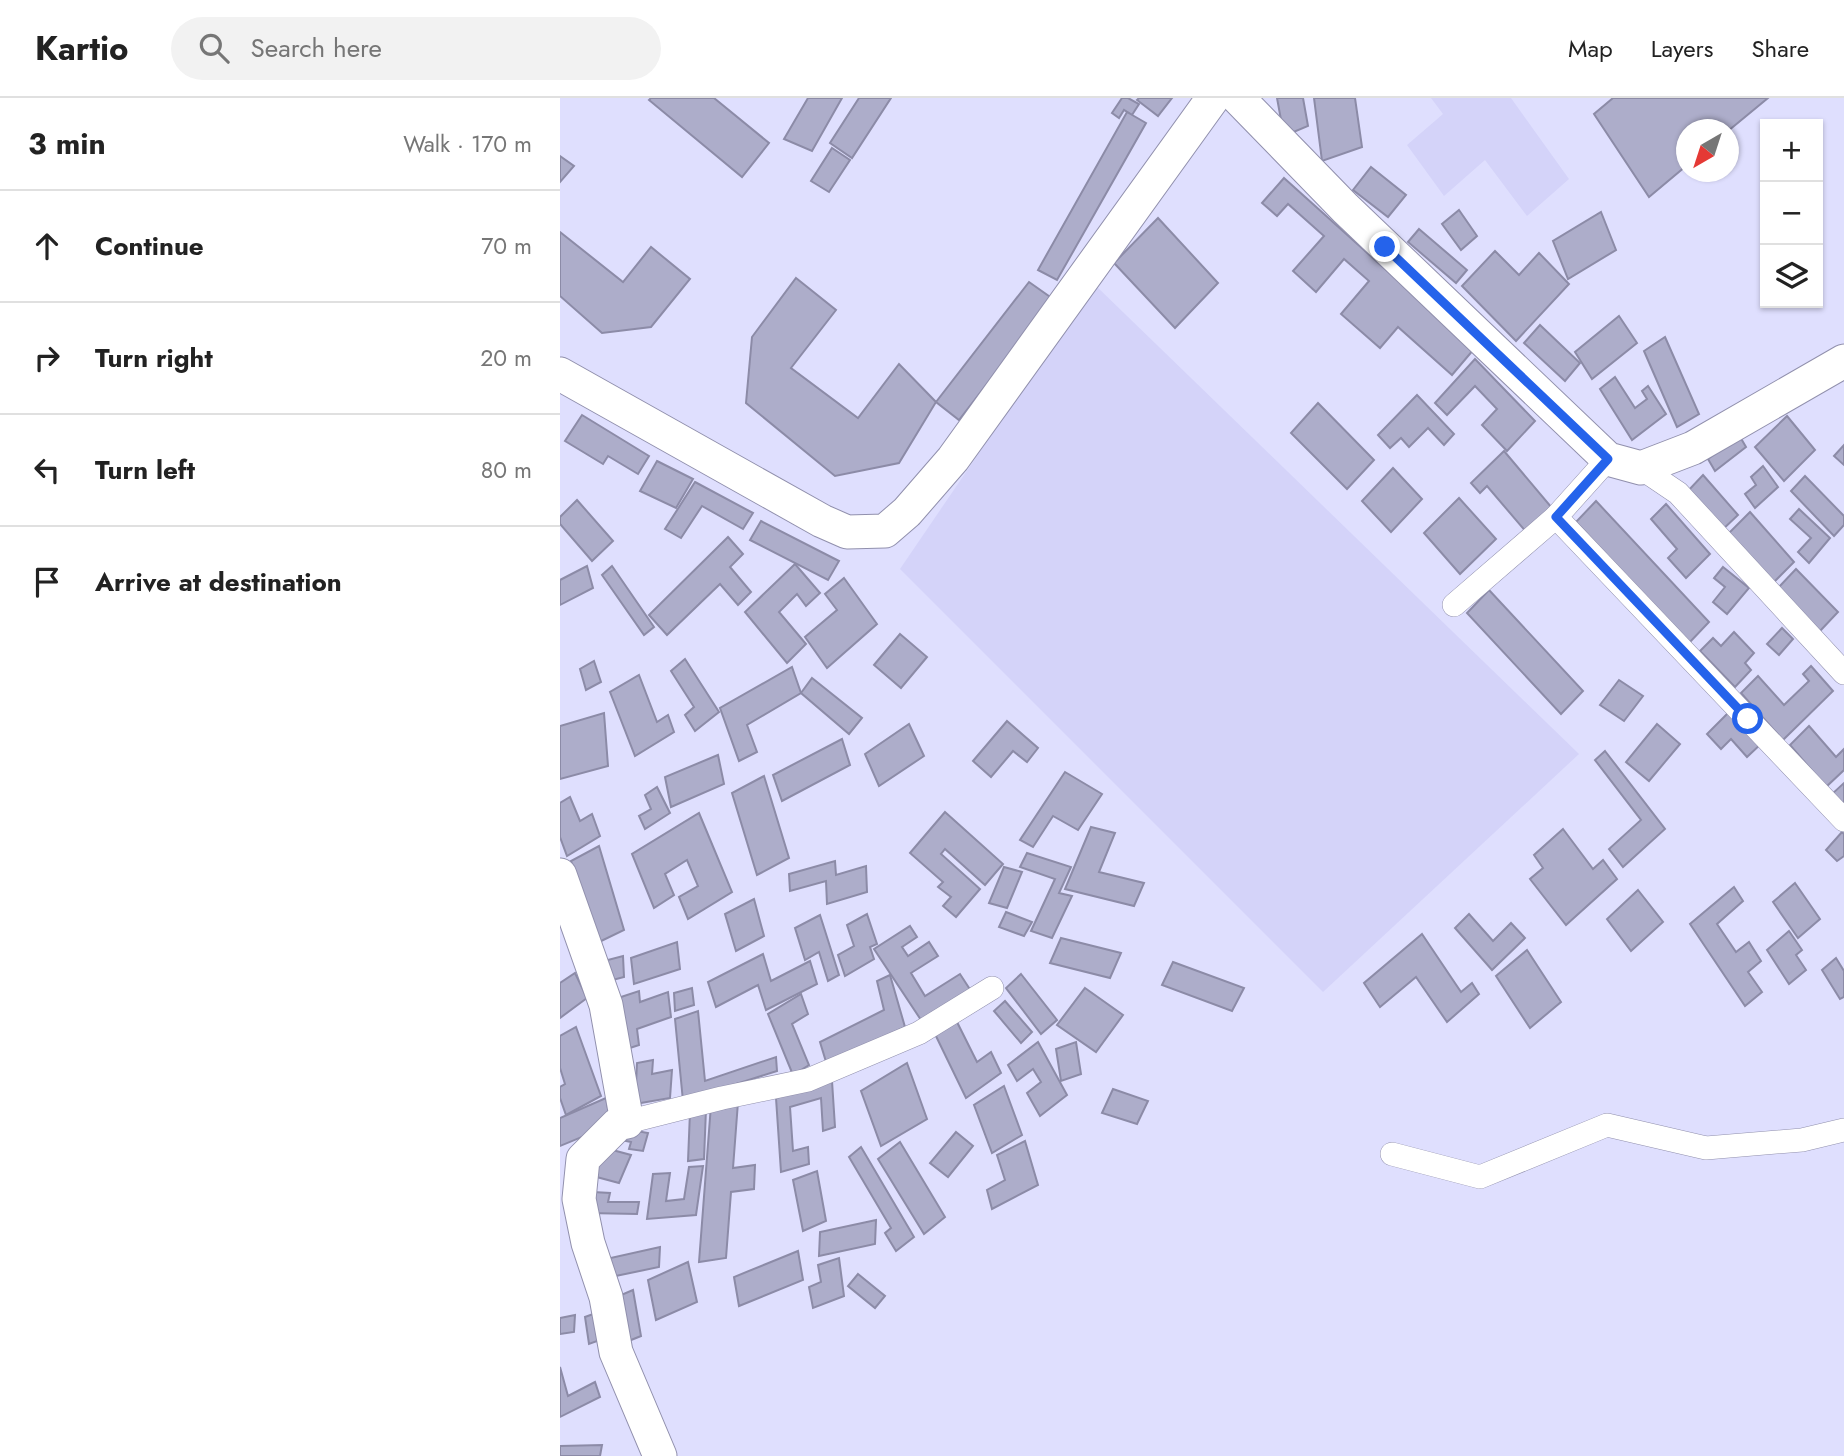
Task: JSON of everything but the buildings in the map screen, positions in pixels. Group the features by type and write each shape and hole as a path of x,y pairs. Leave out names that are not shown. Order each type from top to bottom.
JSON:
{"street":[{"path":"560,374 822,521 847,532 885,531 907,512 953,459 1213,98"},
{"path":"1238,98 1345,208 1608,459 1641,468 1678,493 1844,673"},
{"path":"1641,468 1693,448 1844,361"},
{"path":"1454,604 1556,517 1608,459"},
{"path":"1556,517 1844,820"},
{"path":"560,875 606,1005 627,1122"},
{"path":"660,1456 616,1352 606,1297 588,1242 579,1199 583,1159 618,1124 808,1080 919,1033 992,988"},
{"path":"1392,1154 1480,1177 1607,1125 1706,1148 1802,1140 1844,1130"}],"shaded area":[{"path":"1431,98 1511,98 1569,179 1527,216 1485,160 1444,196 1407,145 1443,114"},
{"path":"1094,284 1579,754 1323,992 900,569"}],"route":[{"path":"1385,247 1608,459 1556,517 1748,719"}]}
